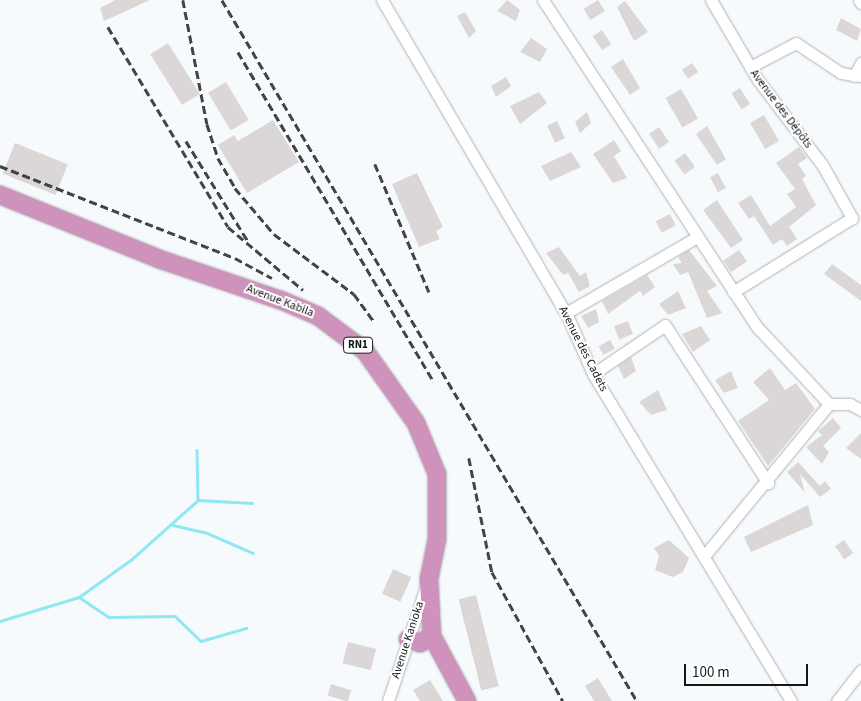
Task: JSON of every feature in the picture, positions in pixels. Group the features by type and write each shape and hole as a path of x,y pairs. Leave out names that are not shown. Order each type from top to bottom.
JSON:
{"highway":[{"name":"Avenue Kabila","path":"0,195 159,258 283,301 318,316 354,341 400,397 437,474 437,539 429,579 432,636 467,701"},
{"path":"408,639 420,644 432,636"}],"street":[{"name":"Avenue des Cadets","path":"382,0 566,313 593,374 705,555 790,698"},
{"path":"543,0 733,292 783,358 829,404 850,404 861,410"},
{"name":"Avenue des Dépôts","path":"711,0 750,67 823,166 856,220"},
{"path":"750,67 796,43 836,70 858,76 861,63"},
{"path":"733,292 856,220"},
{"path":"566,313 697,237"},
{"path":"593,374 665,325 768,483"},
{"path":"705,555 768,483 829,404"},
{"name":"Avenue Kanioka","path":"388,701 429,579"},
{"path":"837,701 861,670"},
{"path":"790,698 800,701"}],"building":[{"path":"115,0 150,0 104,21 100,8"},
{"path":"507,0 520,10 516,21 497,11"},
{"path":"598,0 605,11 590,20 584,9"},
{"path":"625,1 648,32 634,41 617,7"},
{"path":"465,12 476,31 469,38 457,16"},
{"path":"841,18 861,29 857,41 836,30"},
{"path":"602,30 611,44 602,50 593,36"},
{"path":"531,38 547,49 540,62 520,52"},
{"path":"168,43 200,94 182,105 150,54"},
{"path":"623,59 640,88 630,95 611,67"},
{"path":"692,63 698,72 688,79 682,70"},
{"path":"506,77 511,86 496,97 491,86"},
{"path":"226,82 249,120 231,131 208,93"},
{"path":"740,88 750,104 742,109 732,93"},
{"path":"681,89 698,118 682,127 665,98"},
{"path":"539,92 547,103 520,124 510,106"},
{"path":"587,112 591,123 580,133 575,122"},
{"path":"764,115 779,141 765,149 750,123"},
{"path":"273,120 299,162 247,193 218,145 234,135 238,141"},
{"path":"557,121 565,138 555,143 547,126"},
{"path":"707,126 726,159 717,165 696,134"},
{"path":"659,127 669,142 659,149 649,134"},
{"path":"614,140 621,151 614,156 627,178 613,183 593,154"},
{"path":"15,143 68,164 55,195 3,174"},
{"path":"799,147 807,158 798,164 806,176 802,179 816,205 789,227 797,239 787,246 782,239 773,245 754,216 749,219 738,203 751,195 770,226 796,207 787,194 795,189 776,163"},
{"path":"571,152 581,167 550,181 541,166"},
{"path":"685,153 695,167 684,174 674,161"},
{"path":"417,173 443,227 436,231 440,239 419,247 392,184"},
{"path":"718,173 726,188 718,192 710,177"},
{"path":"717,200 743,240 731,248 703,210"},
{"path":"670,214 676,226 662,233 656,221"},
{"path":"559,247 580,276 586,272 590,286 579,292 568,273 563,275 546,253"},
{"path":"689,250 717,286 707,291 722,313 707,318 688,272 680,275 673,264 682,263 678,257"},
{"path":"739,250 747,262 731,272 723,261"},
{"path":"832,264 861,285 861,301 824,274"},
{"path":"647,275 655,287 643,296 640,291 608,314 602,301"},
{"path":"678,291 686,308 668,315 659,304"},
{"path":"596,309 599,322 588,328 581,316"},
{"path":"628,321 633,334 619,339 614,326"},
{"path":"701,326 710,340 693,352 682,334"},
{"path":"610,340 615,349 603,355 599,346"},
{"path":"631,357 636,371 624,379 618,366"},
{"path":"770,368 785,390 796,383 815,409 768,466 738,421 769,400 753,382"},
{"path":"731,371 738,388 724,393 715,380"},
{"path":"658,390 667,410 651,415 639,402"},
{"path":"833,418 841,428 823,446 829,452 822,464 806,447 822,435 818,431"},
{"path":"861,433 861,459 846,448"},
{"path":"798,462 820,486 825,481 831,489 820,497 800,474 805,493 787,472"},
{"path":"808,505 813,525 751,552 744,537"},
{"path":"669,540 689,558 683,572 673,577 655,570 659,556 654,548"},
{"path":"844,540 853,553 844,559 835,546"},
{"path":"393,569 411,577 400,602 382,594"},
{"path":"476,595 499,686 481,691 459,599"},
{"path":"348,642 376,649 371,670 343,663"},
{"path":"598,678 612,701 594,701 585,686"},
{"path":"430,680 443,701 420,701 413,690"},
{"path":"331,684 351,690 348,701 327,695"}],"waterway":[{"path":"197,450 198,500"},
{"path":"0,621 79,597 132,559 198,500 252,503"},
{"path":"173,525 207,533 253,553"},
{"path":"79,597 109,617 175,616 201,641 246,628"}],"railway":[{"path":"183,0 207,124 218,158 235,188 274,234 354,294 374,322"},
{"path":"222,0 637,701"},
{"path":"108,27 228,227 303,290"},
{"path":"238,52 434,382"},
{"path":"186,141 248,241"},
{"path":"375,164 429,292"},
{"path":"0,166 235,258 272,278"},
{"path":"469,458 492,572 563,701"}]}
